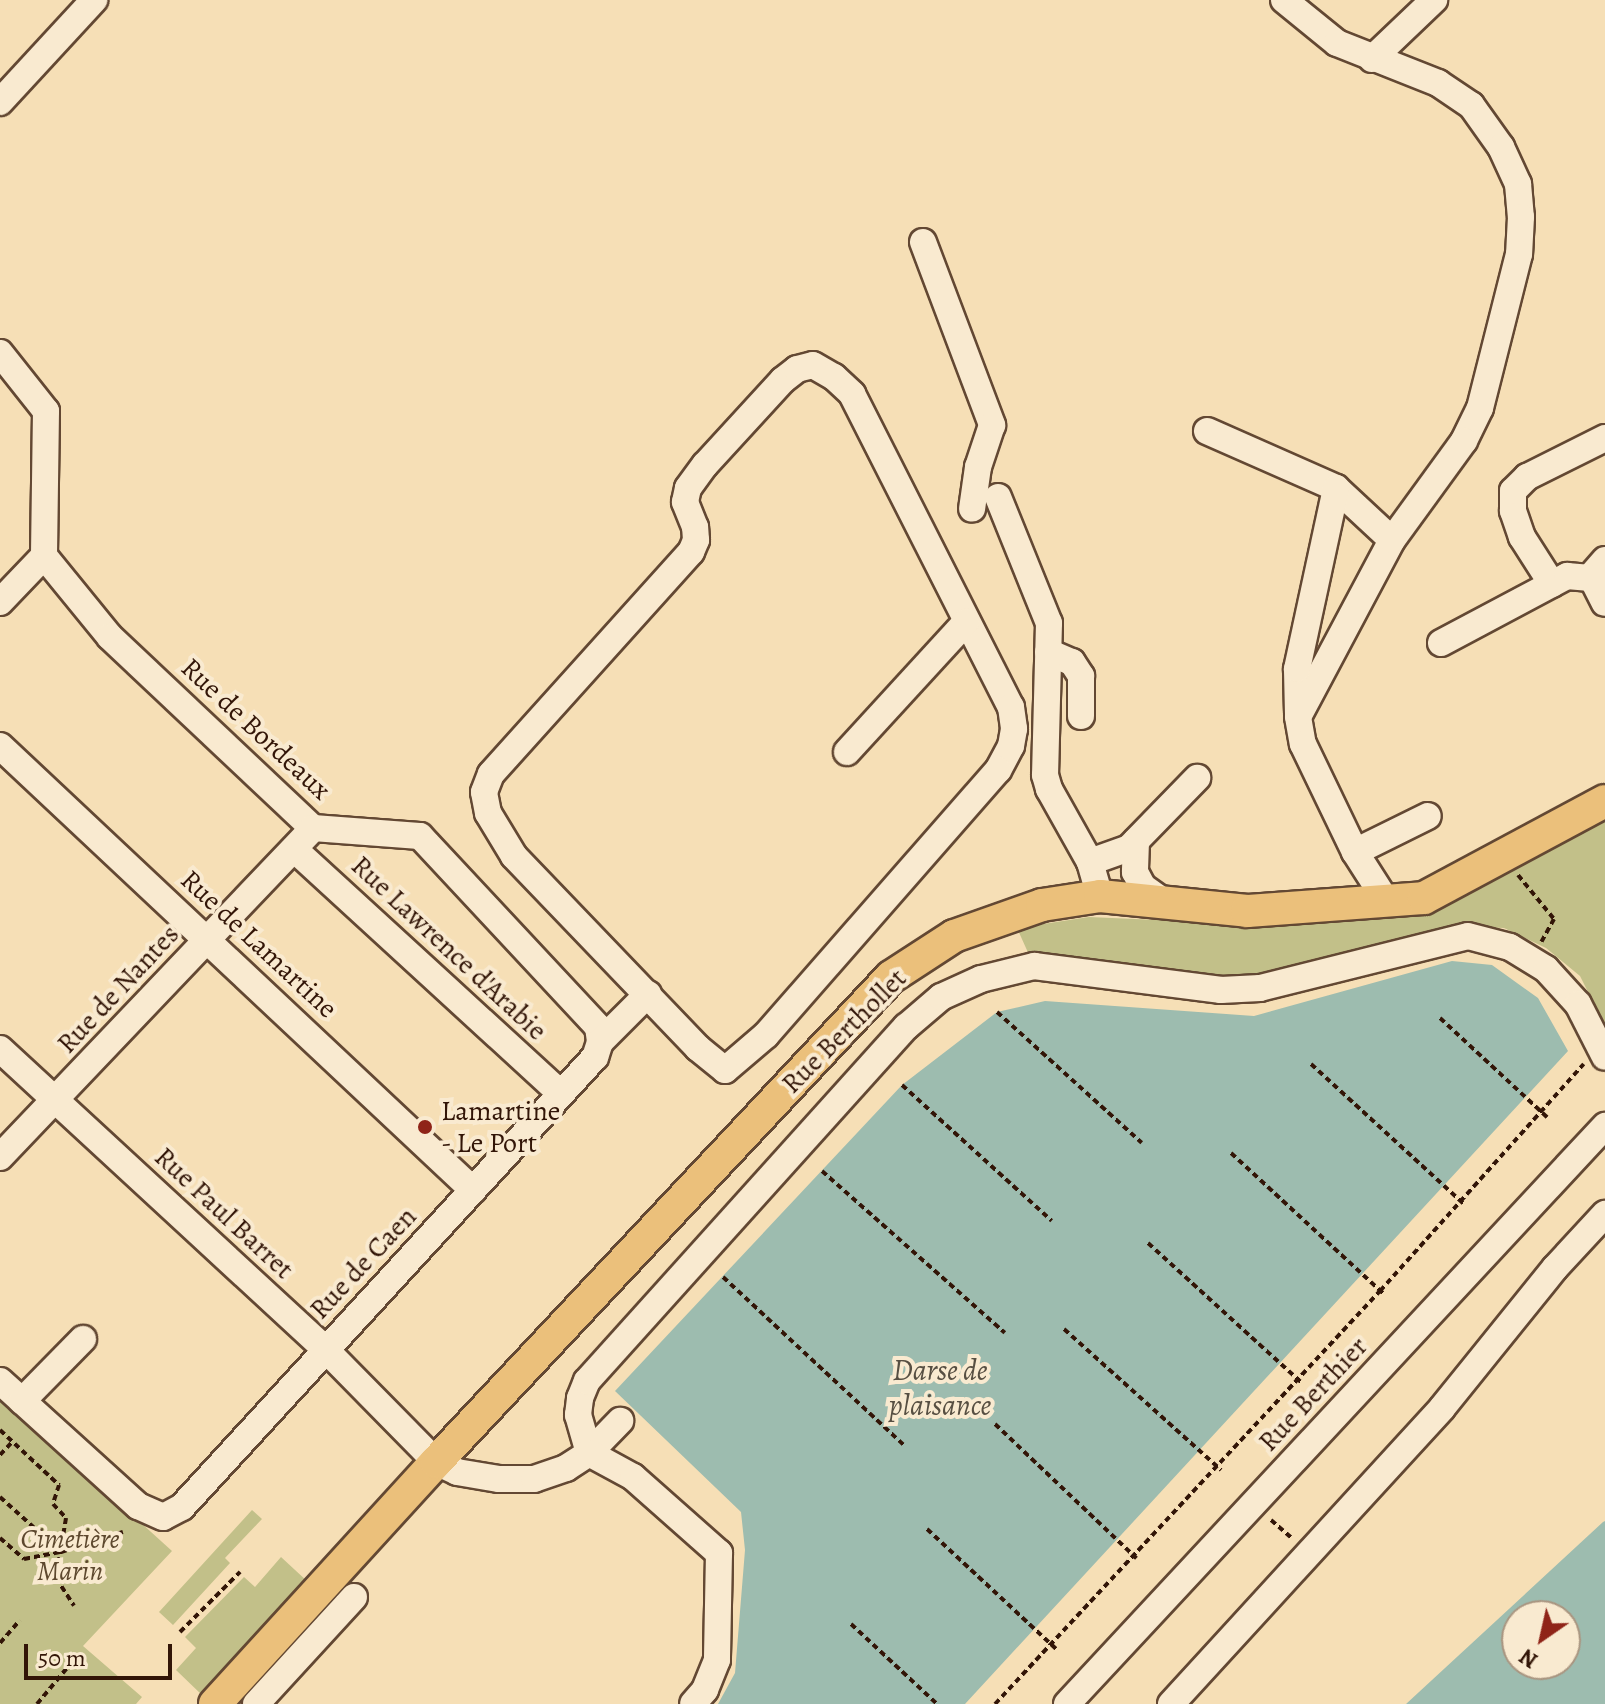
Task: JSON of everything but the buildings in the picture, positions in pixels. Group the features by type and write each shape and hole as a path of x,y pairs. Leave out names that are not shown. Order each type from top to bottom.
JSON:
{"main road":[{"name":"Rue Berthollet","path":"215,1704 436,1462 891,977 954,936 1042,905 1100,896 1247,911 1424,898 1605,801"}],"street":[{"path":"0,102 94,0"},
{"path":"1284,0 1314,28 1372,59 1438,83 1471,105 1501,147 1518,184 1521,217 1510,295 1480,408 1464,441 1392,540 1298,717"},
{"path":"1372,59 1434,0"},
{"path":"923,242 992,425 978,467 972,509"},
{"path":"0,353 46,411 44,556 0,602"},
{"path":"813,365 834,377 852,394 966,622 1011,707 1014,729 1011,746 998,770 766,1035 731,1067 720,1068 514,856 488,813 484,792 491,774 691,552 696,540 685,502 688,488 763,401 797,369 813,365"},
{"path":"1207,431 1336,488 1392,540"},
{"path":"1552,584 1522,537 1513,511 1513,491 1527,477 1605,438"},
{"path":"1336,488 1297,669 1298,717 1303,744 1355,852 1387,902"},
{"path":"998,497 1049,623 1045,775 1049,789 1090,862 1100,896"},
{"name":"Rue de Bordeaux","path":"44,556 110,637 313,828 420,836 598,1027 600,1042"},
{"path":"1441,643 1567,576 1600,572 1605,603"},
{"path":"847,752 966,622"},
{"path":"1048,652 1072,662 1081,676 1081,716"},
{"name":"Rue de Lamartine","path":"0,746 473,1190"},
{"path":"1090,862 1110,857 1136,841 1197,778"},
{"path":"1355,852 1428,816"},
{"name":"Rue de Nantes","path":"0,1157 56,1102 313,828"},
{"path":"1136,841 1135,872 1143,887 1166,903"},
{"name":"Rue Lawrence d'Arabie","path":"294,849 561,1094"},
{"path":"693,1704 705,1690 717,1660 719,1553 633,1477 589,1453 578,1415 587,1381 906,1027 941,997 981,979 1034,966 1221,990 1260,988 1468,936 1510,947 1532,959 1564,986 1578,1004 1602,1052"},
{"name":"Rue de Caen","path":"22,1401 138,1506 163,1517 182,1507 595,1057 600,1042 648,994"},
{"name":"Rue Paul Barret","path":"0,1049 326,1350 436,1462"},
{"name":"Rue Berthier","path":"1067,1704 1605,1126"},
{"path":"1171,1704 1442,1408 1555,1268 1605,1214"},
{"path":"0,1381 22,1401 83,1339"},
{"path":"436,1462 457,1472 499,1479 534,1479 566,1468 589,1453 620,1421"},
{"path":"256,1704 354,1597"}],"path":[{"path":"1504,857 1554,919 1532,959"},
{"path":"997,1012 1142,1143"},
{"path":"1440,1018 1545,1115"},
{"path":"995,1704 1054,1646 1602,1052"},
{"path":"1311,1064 1463,1202"},
{"path":"902,1085 1052,1221"},
{"path":"1231,1153 1382,1292"},
{"path":"822,1171 1005,1333"},
{"path":"1148,1243 1300,1380"},
{"path":"723,1277 904,1445"},
{"path":"1064,1329 1219,1468"},
{"path":"995,1424 1135,1557"},
{"path":"0,1430 59,1485 53,1504 66,1518 56,1578 74,1606"},
{"path":"0,1455 12,1442"},
{"path":"0,1497 61,1552"},
{"path":"1271,1520 1309,1553"},
{"path":"927,1529 1054,1646"},
{"path":"0,1538 24,1559 61,1552 123,1532"},
{"path":"180,1632 240,1572"},
{"path":"0,1643 20,1620"},
{"path":"851,1624 937,1704"},
{"path":"37,1704 67,1668"}],"green space":[{"path":"1605,817 1605,1026 1580,976 1546,948 1504,928 1452,926 1413,939 1260,976 1225,979 1100,960 1030,957 1017,928 1089,917 1249,924 1335,923 1416,912 1453,899"},
{"name":"Cimetière Marin","path":"0,1395 172,1551 83,1646 142,1697 136,1704 0,1704"},
{"path":"252,1510 262,1519 225,1558 230,1563 173,1625 159,1612"},
{"path":"281,1557 308,1582 203,1696 176,1670 196,1648 185,1637 244,1577 255,1587"}],"water":[{"name":"Darse de plaisance","path":"1452,961 1492,965 1538,998 1568,1051 965,1704 718,1704 735,1673 745,1550 741,1512 615,1391 902,1085 997,1012 1045,1001 1254,1016"},
{"path":"1605,1521 1605,1704 1406,1704 1501,1616 1501,1680 1581,1680 1581,1600 1519,1600"}],"place":[{"name":"Lamartine - Le Port","path":"425,1127"}]}
